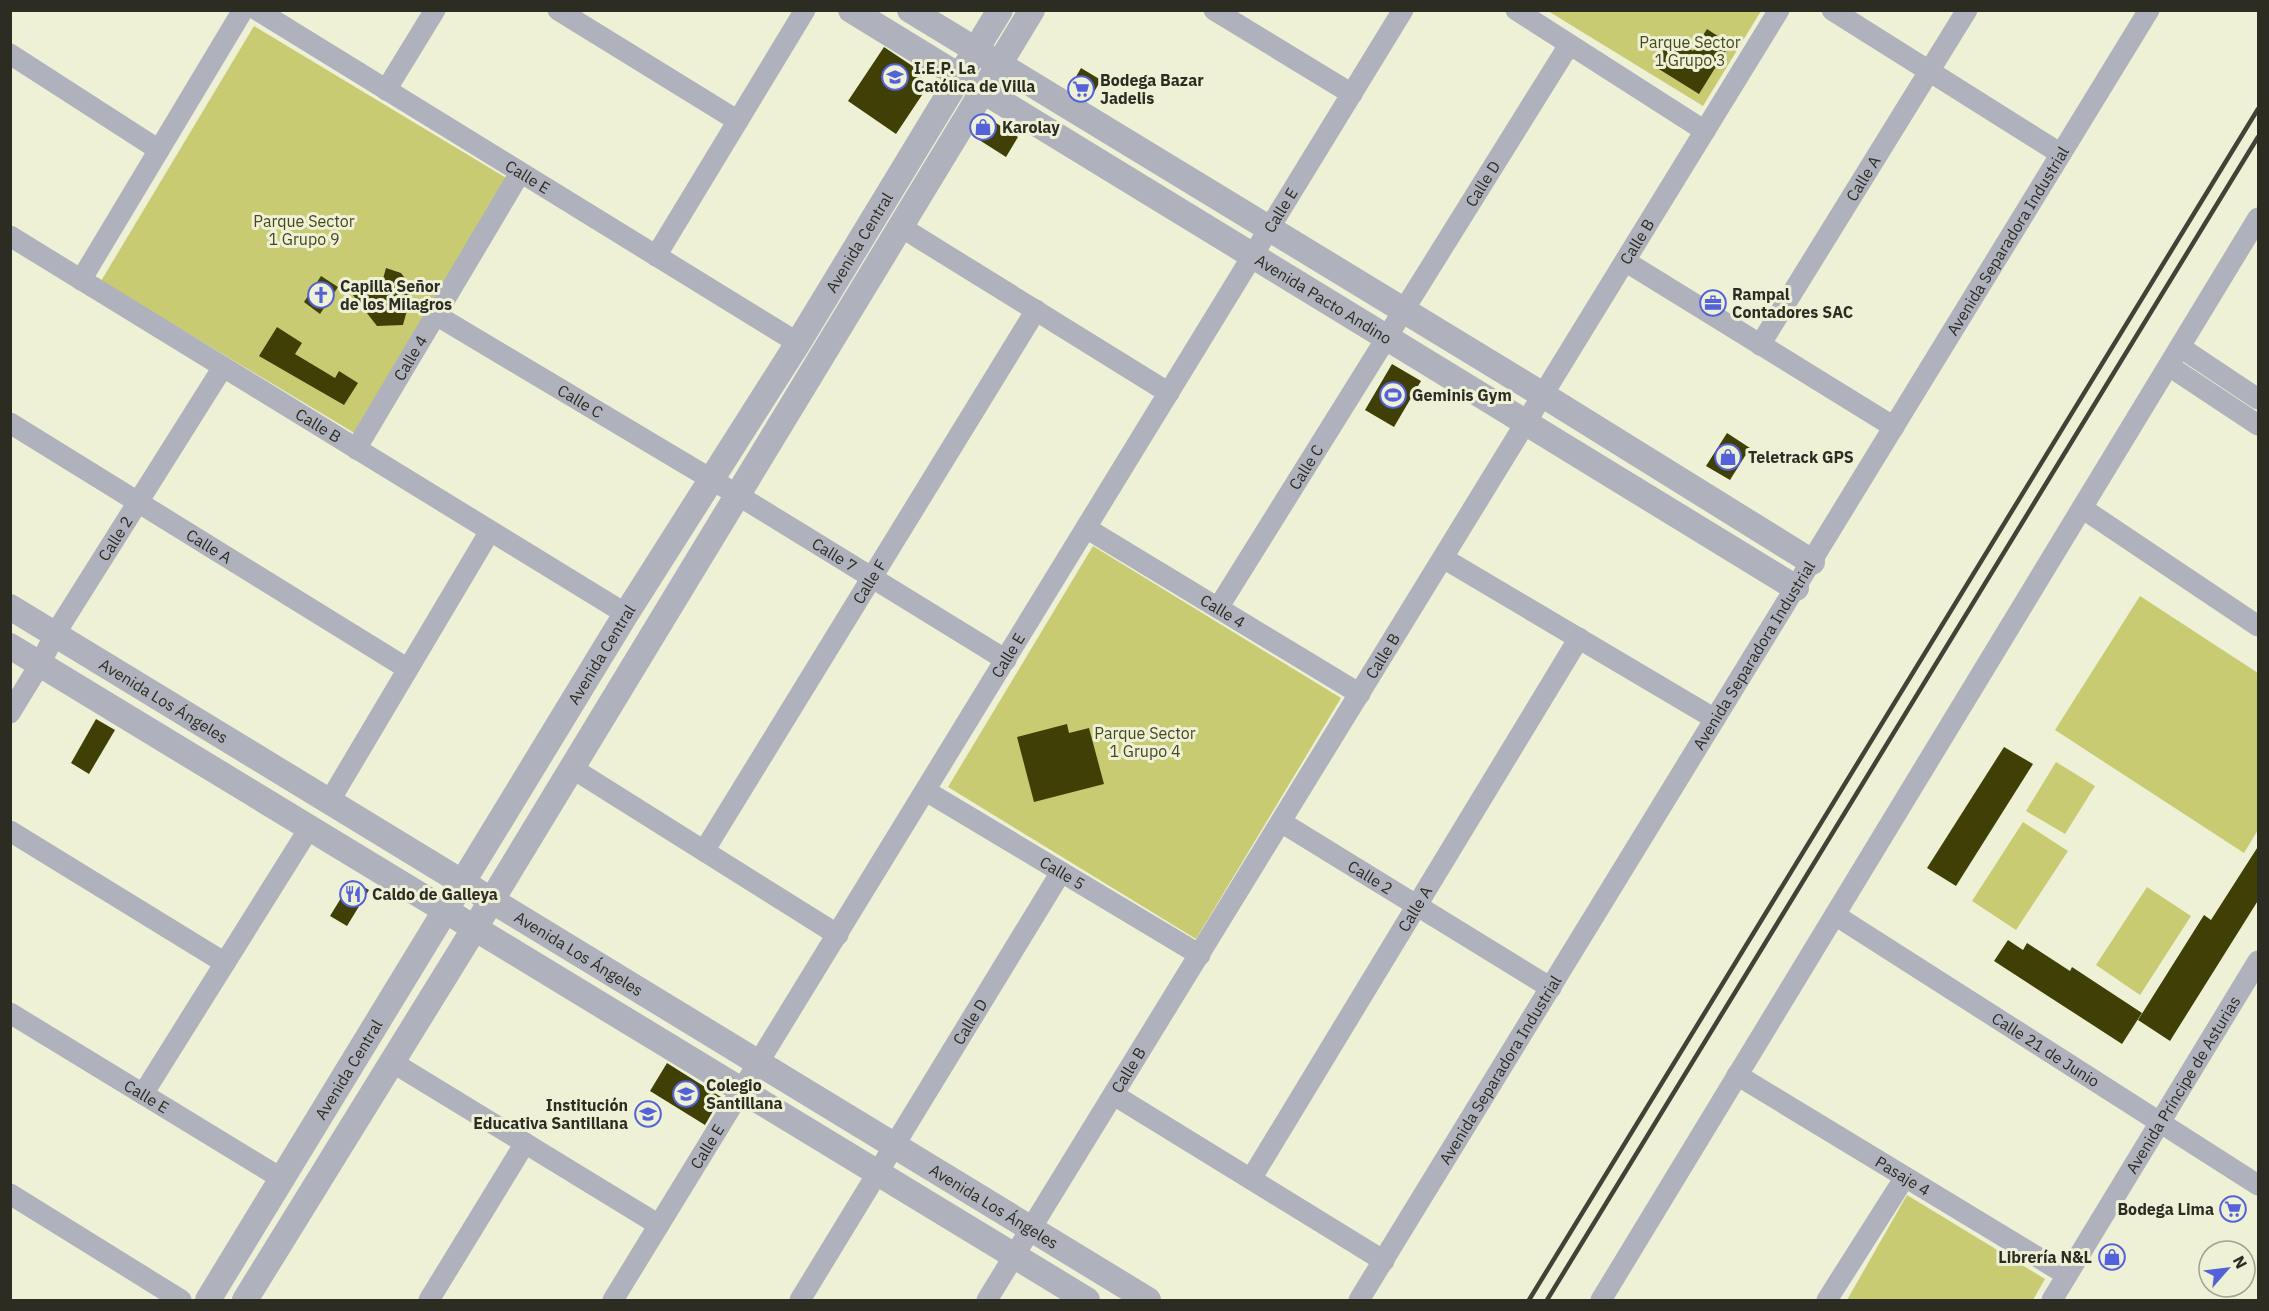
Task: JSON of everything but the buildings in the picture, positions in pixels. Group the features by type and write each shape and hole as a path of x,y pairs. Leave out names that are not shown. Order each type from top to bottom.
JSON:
{"street":[{"path":"81,280 243,10"},
{"name":"Calle E","path":"256,10 798,343"},
{"path":"386,90 435,10"},
{"path":"558,10 738,121"},
{"path":"656,256 805,10"},
{"name":"Avenida Pacto Andino","path":"851,10 1252,256 1544,395 1812,562"},
{"name":"Avenida Pacto Andino","path":"910,10 1269,229 1526,423 1796,588"},
{"name":"Avenida Central","path":"246,1300 572,768 724,486 798,343 1000,10"},
{"name":"Avenida Central","path":"208,1300 284,1180 626,614 724,486 900,226 1032,10"},
{"name":"Calle E","path":"614,1300 1402,10"},
{"path":"1516,10 1705,131"},
{"name":"Calle B","path":"987,1300 1779,10"},
{"path":"1832,10 2061,154"},
{"name":"Calle A","path":"1760,345 1967,10"},
{"name":"Avenida Separadora Industrial","path":"1359,1300 2149,10"},
{"path":"1218,11 1352,94"},
{"name":"Calle D","path":"1396,325 1569,45"},
{"path":"10,54 159,150"},
{"name":"Calle 4","path":"356,449 520,173"},
{"path":"1600,1300 2259,218"},
{"path":"900,226 1169,393"},
{"name":"Calle B","path":"10,236 626,614"},
{"path":"1625,261 1894,427"},
{"name":"Calle F","path":"704,851 1036,310"},
{"name":"Calle C","path":"436,315 724,486"},
{"name":"Calle C","path":"1218,608 1396,325"},
{"path":"2180,347 2259,399"},
{"path":"2169,366 2259,425"},
{"name":"Calle 2","path":"10,713 40,664 55,634 223,367"},
{"name":"Calle A","path":"10,423 408,669"},
{"name":"Calle 7","path":"724,486 1006,660"},
{"path":"2082,508 2259,626"},
{"name":"Calle 4","path":"1086,528 1360,694"},
{"path":"329,802 490,531"},
{"path":"1443,558 1715,719"},
{"name":"Avenida Los Ángeles","path":"10,607 1148,1300"},
{"name":"Calle A","path":"1251,1179 1579,638"},
{"name":"Avenida Los Ángeles","path":"10,646 476,926 1087,1300"},
{"path":"572,768 838,935"},
{"name":"Calle 5","path":"926,791 1200,954"},
{"name":"Calle 2","path":"1281,822 1551,988"},
{"path":"143,1094 310,827"},
{"path":"10,831 225,963"},
{"name":"Calle D","path":"878,1174 1061,872"},
{"name":"Calle 21 de Junio","path":"1835,915 2259,1185"},
{"name":"Avenida Príncipe de Asturias","path":"2052,1300 2258,965"},
{"name":"Calle E","path":"12,1017 284,1180"},
{"path":"392,1062 659,1225"},
{"name":"Pasaje 4","path":"1737,1075 2067,1275"},
{"path":"1114,1095 1384,1261"},
{"path":"429,1300 525,1143"},
{"path":"800,1300 878,1174"},
{"path":"1827,1300 1905,1177"},
{"path":"10,1194 181,1300"}],"green space":[{"name":"Parque Sector 1 Grupo 3","path":"1548,11 1761,11 1703,106"},
{"name":"Parque Sector 1 Grupo 9","path":"254,26 508,179 356,434 101,281"},
{"name":"Parque Sector 1 Grupo 4","path":"1093,546 1341,698 1196,939 948,787"},
{"path":"2140,596 2258,673 2258,830 2244,853 2055,730"},
{"path":"2056,762 2095,786 2065,834 2026,811"},
{"path":"2023,822 2068,851 2016,930 1972,901"},
{"path":"2147,887 2191,916 2140,995 2096,965"},
{"path":"1907,1195 2045,1279 2033,1300 1847,1300"}],"railway":[{"path":"1529,1300 2258,109"},
{"path":"1547,1300 2258,137"}],"place":[{"name":"I.E.P. La Católica de Villa","path":"895,77"},
{"name":"Bodega Bazar Jadelis","path":"1081,89"},
{"name":"Karolay","path":"983,127"},
{"name":"Capilla Señor de los Milagros","path":"321,295"},
{"name":"Rampal Contadores SAC","path":"1713,303"},
{"name":"Geminis Gym","path":"1393,395"},
{"name":"Teletrack GPS","path":"1728,457"},
{"name":"Caldo de Galleya","path":"353,894"},
{"name":"Colegio Santillana","path":"686,1094"},
{"name":"Institución Educativa Santillana","path":"648,1114"},
{"name":"Bodega Lima","path":"2233,1209"},
{"name":"Librería N&L","path":"2112,1257"}]}
